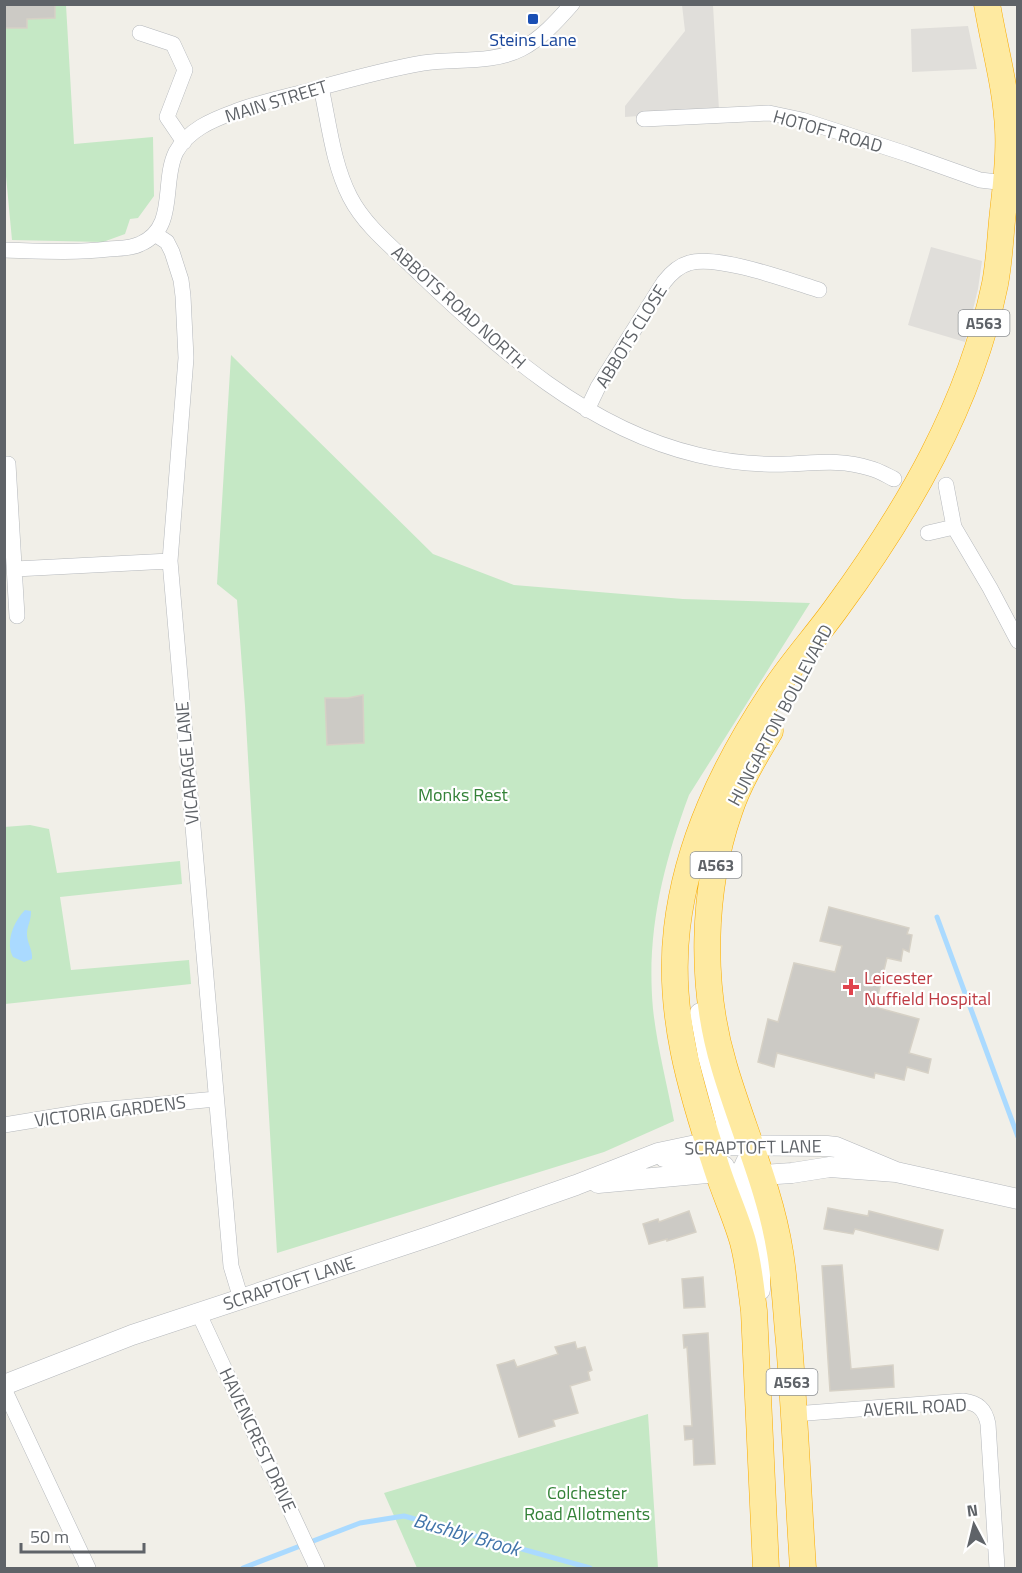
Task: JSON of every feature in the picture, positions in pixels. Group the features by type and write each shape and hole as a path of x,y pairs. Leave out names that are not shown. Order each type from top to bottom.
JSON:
{"highway":[{"name":"HUNGARTON BOULEVARD","path":"727,1161 682,1052 676,1011 677,929 689,865 709,806 732,759 772,693 837,608 915,491 950,423 970,370 995,282 1006,183 1008,131 1002,78 987,4"},
{"name":"HUNGARTON BOULEVARD","path":"727,1161 729,1083 717,1041 710,998 708,928 713,878 729,811 754,758 797,685 837,608"},
{"name":"A563","path":"727,1161 750,1273 753,1303 766,1569"},
{"name":"A563","path":"727,1161 777,1236 783,1271 803,1569"}],"street":[{"name":"MAIN STREET","path":"155,234 164,218 171,166 176,152 200,127 236,111 383,70 440,61 510,54 545,33 572,4"},
{"path":"140,33 173,44 185,70 167,117 184,142"},
{"name":"ABBOTS ROAD NORTH","path":"321,87 343,181 350,198 365,220 472,323 526,368 587,410 651,441 700,456 759,463 818,461 846,463 870,468 894,479"},
{"name":"HOTOFT ROAD","path":"644,119 770,112 802,120 980,180 1006,183"},
{"path":"4,250 58,252 131,247 155,234"},
{"name":"VICARAGE LANE","path":"155,234 166,242 177,264 183,296 186,348 170,561 231,1266 241,1299"},
{"name":"ABBOTS CLOSE","path":"587,410 598,387 664,282 682,265 706,260 759,272 819,290"},
{"path":"6,464 17,616"},
{"path":"946,485 954,527 990,588 1017,641"},
{"path":"928,533 954,527"},
{"path":"15,569 170,561"},
{"name":"VICTORIA GARDENS","path":"4,1125 90,1110 216,1099"},
{"name":"SCRAPTOFT LANE","path":"576,1185 727,1161 780,1145 836,1147 896,1172"},
{"name":"SCRAPTOFT LANE","path":"4,1385 132,1335 576,1185 681,1146 727,1161 792,1173 830,1167 896,1172 1017,1199"},
{"name":"HAVENCREST DRIVE","path":"198,1312 314,1561"},
{"path":"4,1389 88,1569"},
{"name":"AVERIL ROAD","path":"794,1413 963,1401 978,1405 983,1410 988,1424 997,1569"}],"shaded area":[{"path":"682,5 713,5 719,110 625,117 625,106 685,31"},
{"path":"968,26 977,69 912,72 911,29"},
{"path":"931,247 982,261 978,289 965,342 908,325"}],"green space":[{"path":"4,5 66,5 74,144 153,137 154,196 138,218 130,219 125,234 103,242 12,240 4,155"},
{"name":"Monks Rest","path":"231,355 433,554 514,585 683,599 810,603 689,795 664,873 654,926 651,981 657,1037 674,1121 604,1152 277,1253 237,600 217,584"},
{"path":"30,825 49,829 57,873 180,861 182,884 60,897 71,970 189,960 191,984 5,1004 4,827"},
{"name":"Colchester Road Allotments","path":"648,1414 658,1568 417,1568 384,1493"}],"water":[{"path":"25,910 31,911 27,936 32,959 24,962 13,957 10,938 17,920"}],"building":[{"path":"4,4 55,4 55,18 27,19 27,28 4,28"},
{"path":"363,695 364,743 327,745 325,698 348,698"},
{"path":"829,907 909,928 907,934 912,935 909,952 903,949 901,961 887,958 875,1007 919,1019 909,1053 931,1059 928,1073 907,1067 904,1080 875,1073 874,1078 777,1053 774,1067 758,1062 768,1019 778,1022 794,963 835,972 842,946 820,941"},
{"path":"828,1208 868,1216 869,1211 943,1230 938,1250 855,1229 853,1234 824,1229"},
{"path":"689,1211 696,1232 649,1244 643,1224 658,1219 659,1222"},
{"path":"842,1265 851,1369 893,1365 894,1387 830,1391 822,1266"},
{"path":"703,1277 705,1307 684,1308 682,1279"},
{"path":"708,1333 715,1464 694,1465 693,1439 685,1440 684,1426 692,1426 687,1347 684,1348 683,1335"},
{"path":"575,1342 577,1349 585,1347 592,1370 588,1372 590,1380 570,1386 578,1413 553,1420 555,1426 519,1437 497,1365 514,1360 517,1367 558,1354 555,1347"}],"waterway":[{"path":"937,917 1018,1137"},
{"name":"Bushby Brook","path":"243,1568 360,1523 404,1516 590,1568"}],"place":[{"name":"Steins Lane","path":"533,19"},
{"name":"Leicester Nuffield Hospital","path":"851,987"}]}
